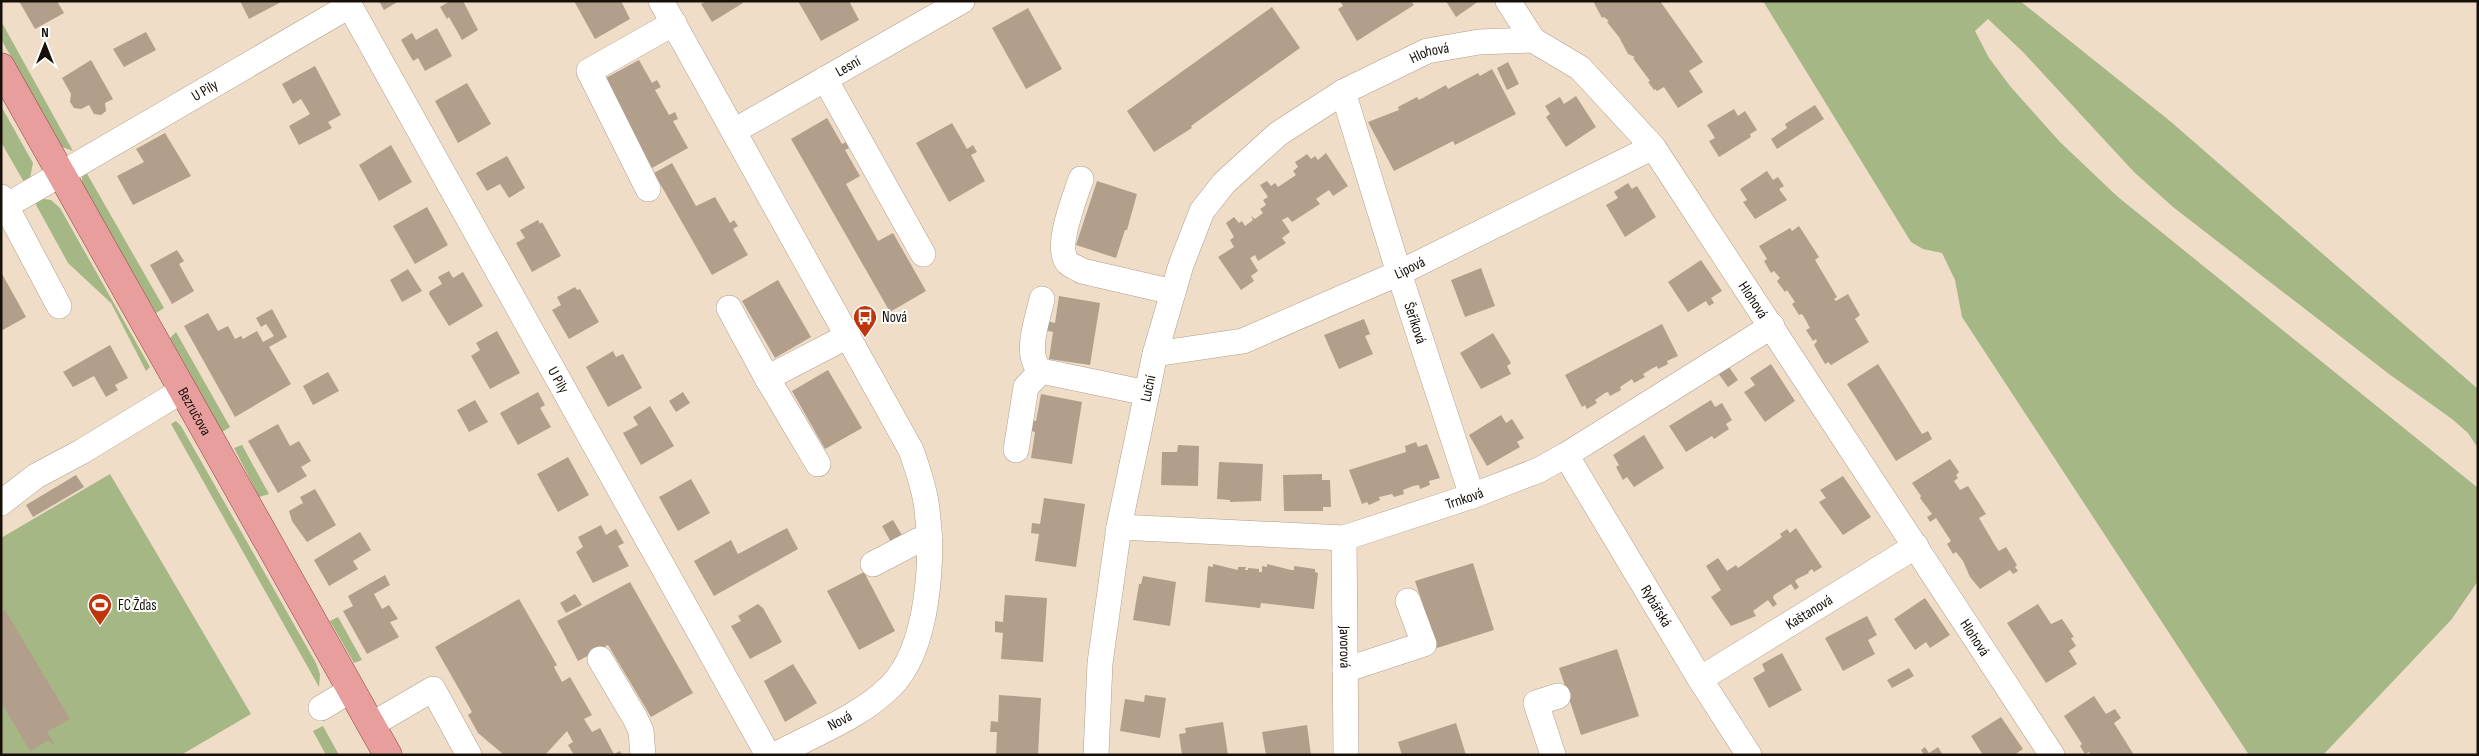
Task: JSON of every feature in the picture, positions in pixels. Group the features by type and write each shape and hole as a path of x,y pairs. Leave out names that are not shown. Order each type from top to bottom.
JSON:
{"main road":[{"name":"Bezručova","path":"1,67 388,755"}],"street":[{"name":"Nová","path":"662,1 911,450 921,478 930,537 928,580 922,616 917,640 902,672 891,686 872,704 775,755"},
{"name":"Lesní","path":"734,131 962,1"},
{"path":"1508,1 1532,40"},
{"name":"U Pily","path":"4,201 61,174 348,4 768,755"},
{"path":"648,189 589,71 674,23"},
{"name":"Hlohová","path":"1343,92 1427,52 1478,42 1532,40 1580,68 1653,148 1772,326 2052,755"},
{"path":"825,79 923,254"},
{"name":"Šeříková","path":"1343,92 1399,273 1472,496"},
{"name":"Luční","path":"1096,755 1100,664 1120,527 1155,354 1181,265 1202,211 1224,183 1278,134 1343,92"},
{"name":"Lipová","path":"1155,354 1197,350 1243,341 1399,273 1653,148"},
{"path":"1081,179 1062,244 1064,256 1069,264 1082,271 1173,292"},
{"path":"4,201 59,306"},
{"path":"1042,299 1032,357 1036,366 1041,371 1148,393"},
{"path":"729,308 767,378 818,464"},
{"name":"Trnková","path":"1120,527 1344,538 1472,496 1539,470 1772,326"},
{"path":"767,378 848,336"},
{"path":"1016,450 1026,387 1041,371"},
{"path":"1,503 36,476 81,452 183,390"},
{"name":"Rybářská","path":"1566,455 1700,679 1749,755"},
{"path":"873,564 917,541 930,537"},
{"name":"Javorová","path":"1344,538 1346,755"},
{"name":"Kaštanová","path":"1700,679 1916,546"},
{"path":"1345,670 1424,644 1408,601"},
{"path":"600,659 641,731 643,755"},
{"path":"371,725 433,689 470,755"},
{"path":"321,708 351,690"},
{"path":"1553,755 1536,703 1558,696"}],"green space":[{"path":"1763,1 2020,1 2170,121 2478,389 2478,448 2468,433 2452,419 2389,374 2173,207 2134,172 2023,52 1988,19 1975,31 1989,58 2010,86 2060,142 2118,197 2478,488 2478,581 2451,620 2323,755 2249,755 1962,317 1955,280 1942,253 1923,249 1911,242"},
{"path":"1,21 73,151 62,147 1,39"},
{"path":"1,106 33,163 30,178 25,184 1,142"},
{"path":"86,172 164,308 156,313 82,184 82,176"},
{"path":"44,199 51,200 60,208 150,367 146,371 111,303 68,263 35,203"},
{"path":"176,332 230,427 222,432 170,338"},
{"path":"176,421 181,426 316,663 320,674 319,687 171,424"},
{"path":"242,445 269,494 259,497 234,448"},
{"name":"FC Žďas","path":"110,474 251,714 181,755 1,755 1,538"},
{"path":"338,617 362,660 354,663 330,621"},
{"path":"323,726 339,755 326,755 313,731"}],"building":[{"path":"19,1 57,1 64,13 35,29"},
{"path":"240,1 283,1 249,19"},
{"path":"379,1 399,1 384,10"},
{"path":"450,1 463,1 478,30 462,40 449,17 447,19 440,7"},
{"path":"574,1 621,1 630,19 595,39"},
{"path":"706,1 742,1 743,3 712,22 701,4"},
{"path":"798,1 849,1 859,20 821,41"},
{"path":"1340,1 1411,1 1414,5 1357,41 1338,9 1343,6"},
{"path":"1446,1 1479,1 1456,17"},
{"path":"1593,1 1660,1 1703,62 1689,71 1703,92 1678,108 1664,87 1657,91 1654,90 1648,82 1650,81 1633,58 1635,57 1628,54 1619,37 1607,22 1609,21 1604,17 1602,18"},
{"path":"1272,7 1300,48 1191,126 1192,128 1154,152 1127,111"},
{"path":"1028,8 1062,69 1026,89 992,28"},
{"path":"437,28 452,56 425,71 418,58 413,61 401,40 412,33 416,40"},
{"path":"146,32 156,50 124,67 113,49"},
{"path":"91,60 113,99 105,103 106,111 101,115 94,114 89,105 81,109 74,108 70,102 71,94 62,78"},
{"path":"639,60 652,83 657,80 661,87 655,90 669,115 675,112 678,119 673,121 688,148 652,168 602,80"},
{"path":"1508,62 1519,84 1507,90 1497,68"},
{"path":"315,66 341,115 328,122 332,128 299,145 289,126 310,114 301,99 293,104 282,84"},
{"path":"1492,69 1516,114 1455,145 1453,141 1394,171 1368,122 1399,110 1398,107 1417,97 1419,100 1446,85 1448,89 1478,73 1480,76"},
{"path":"467,83 491,124 458,143 435,101"},
{"path":"1576,96 1596,127 1566,147 1546,117 1550,114 1545,106 1560,97 1564,104"},
{"path":"1815,105 1824,119 1777,149 1771,139 1787,128 1785,124"},
{"path":"1734,109 1738,116 1745,111 1757,130 1750,134 1751,137 1719,157 1709,141 1715,138 1707,125"},
{"path":"827,118 842,144 850,140 853,146 845,150 860,176 846,184 878,241 893,233 926,291 890,312 791,139"},
{"path":"952,123 967,149 973,145 977,152 971,155 985,181 949,202 916,143"},
{"path":"165,133 191,176 133,205 117,176 144,162 136,149"},
{"path":"391,145 412,182 379,201 359,165"},
{"path":"1326,153 1348,186 1333,196 1329,190 1316,199 1320,204 1292,222 1288,217 1282,220 1290,232 1282,238 1286,243 1258,261 1255,255 1250,258 1258,271 1251,276 1254,281 1241,290 1218,257 1234,247 1230,240 1234,237 1226,223 1234,217 1239,223 1242,221 1245,226 1253,220 1251,216 1255,219 1263,213 1260,209 1266,205 1263,200 1268,197 1260,185 1267,181 1271,186 1275,183 1278,187 1296,175 1293,171 1298,167 1295,162 1307,154 1311,159 1315,156 1318,160"},
{"path":"507,156 525,188 509,198 500,184 487,191 476,173"},
{"path":"672,163 696,206 715,197 730,223 734,220 738,226 733,229 748,255 712,275 654,173"},
{"path":"1767,171 1773,180 1778,177 1784,186 1779,189 1787,200 1755,219 1743,202 1747,200 1740,189"},
{"path":"1097,181 1137,194 1127,230 1125,230 1116,258 1076,245"},
{"path":"1628,183 1632,189 1637,186 1656,217 1625,237 1606,205 1618,198 1614,192"},
{"path":"427,207 448,245 415,264 393,226"},
{"path":"538,220 540,224 542,222 561,256 532,272 516,243 525,238 520,230"},
{"path":"1799,226 1819,257 1815,260 1837,297 1834,299 1836,301 1848,294 1860,315 1855,319 1869,342 1831,365 1828,362 1825,364 1814,345 1817,341 1816,339 1813,341 1806,330 1810,328 1804,317 1802,314 1799,315 1792,304 1795,302 1787,290 1785,292 1777,281 1780,278 1774,271 1771,273 1764,261 1767,259 1759,246 1790,228 1792,231"},
{"path":"177,250 184,261 179,264 194,291 172,304 150,265"},
{"path":"1701,260 1722,291 1711,298 1714,303 1709,306 1706,301 1688,312 1668,282"},
{"path":"1481,268 1495,306 1465,317 1451,280"},
{"path":"408,269 422,291 402,302 390,280"},
{"path":"449,271 453,278 463,272 483,306 449,326 429,294 430,291 442,284 438,277"},
{"path":"1,272 26,317 1,331"},
{"path":"778,280 811,337 775,358 742,301"},
{"path":"575,287 577,290 580,289 599,322 569,339 552,310 561,305 557,297"},
{"path":"1059,296 1100,303 1090,365 1049,359 1053,332 1044,330 1046,321 1055,323"},
{"path":"272,309 287,337 269,347 291,384 235,417 184,326 208,313 218,331 228,326 235,339 241,336 243,339 257,331 263,342 274,336 266,324 261,327 256,318"},
{"path":"1364,319 1370,334 1365,336 1373,354 1339,369 1324,335"},
{"path":"1662,324 1678,356 1667,361 1668,364 1658,369 1657,366 1643,374 1645,377 1634,383 1632,379 1620,387 1621,390 1610,396 1608,392 1605,393 1595,400 1597,403 1587,409 1585,405 1582,407 1565,375"},
{"path":"497,331 520,373 490,389 471,356 480,350 476,343"},
{"path":"1493,333 1511,363 1507,366 1511,374 1481,389 1460,353"},
{"path":"110,345 128,378 115,385 118,390 106,397 94,376 73,387 63,372"},
{"path":"613,351 616,357 623,354 642,388 608,407 586,367"},
{"path":"1771,364 1795,401 1765,422 1744,392 1755,385 1750,378"},
{"path":"1878,364 1922,434 1928,431 1932,439 1896,461 1847,384"},
{"path":"1729,367 1738,380 1728,387 1718,373"},
{"path":"828,370 862,428 825,449 792,391"},
{"path":"328,372 339,391 313,405 303,386"},
{"path":"538,392 545,405 540,408 551,427 518,445 500,413"},
{"path":"683,392 690,403 676,412 669,401"},
{"path":"1041,394 1082,402 1072,464 1031,458 1035,432 1026,430 1027,419 1036,421"},
{"path":"475,400 488,422 469,432 457,410"},
{"path":"1711,400 1715,407 1722,403 1732,420 1726,424 1729,429 1714,439 1712,436 1686,452 1669,426"},
{"path":"650,406 674,446 641,465 623,433 638,425 633,417"},
{"path":"1501,415 1506,423 1512,419 1524,438 1517,442 1520,447 1487,466 1469,435"},
{"path":"278,424 290,446 299,441 311,461 301,467 307,476 278,493 248,441"},
{"path":"1644,435 1664,468 1634,487 1627,477 1623,480 1616,467 1619,465 1613,455"},
{"path":"1416,442 1418,447 1427,444 1440,478 1429,481 1430,485 1420,489 1419,485 1413,486 1403,490 1404,494 1394,497 1392,494 1379,497 1380,500 1369,505 1367,502 1362,504 1349,470 1406,452 1405,446"},
{"path":"1178,445 1199,446 1198,486 1161,485 1162,452 1177,452"},
{"path":"568,457 589,495 558,512 537,474"},
{"path":"1950,459 1959,472 1956,475 1958,478 1954,481 1960,490 1968,486 1986,514 1979,518 1996,547 1999,551 2006,547 2017,565 2015,567 2018,571 2013,574 2010,570 1980,589 1970,577 1963,561 1956,552 1953,554 1947,544 1951,541 1936,518 1930,522 1927,517 1932,514 1912,483"},
{"path":"1219,462 1263,464 1261,501 1230,502 1230,500 1217,499"},
{"path":"1322,474 1322,480 1330,480 1331,507 1323,507 1323,511 1284,511 1283,475"},
{"path":"76,475 84,487 33,517 26,505"},
{"path":"1843,476 1871,517 1843,535 1819,502 1826,498 1820,490"},
{"path":"691,479 710,513 678,531 659,497"},
{"path":"315,489 336,525 307,542 292,521 289,511 303,503 300,497"},
{"path":"1044,498 1085,504 1076,567 1035,561 1039,534 1031,533 1032,523 1040,524"},
{"path":"893,520 903,537 892,544 882,526"},
{"path":"601,525 606,535 616,529 624,543 618,546 629,566 593,583 576,552 583,547 578,537"},
{"path":"787,528 798,549 714,596 694,561 731,540 738,554"},
{"path":"1796,528 1822,567 1814,572 1812,569 1809,573 1797,579 1795,581 1799,587 1795,590 1791,584 1774,595 1773,598 1777,604 1773,607 1768,600 1753,611 1756,616 1731,626 1711,597 1721,590 1706,566 1718,558 1727,571 1736,565 1738,568 1782,537 1780,534 1787,529 1790,533"},
{"path":"360,532 371,550 353,561 358,569 329,586 314,560"},
{"path":"1473,563 1494,630 1437,648 1415,581"},
{"path":"1213,564 1238,570 1238,567 1246,567 1245,570 1248,570 1248,568 1259,569 1259,572 1262,572 1262,566 1267,567 1267,564 1291,570 1294,570 1294,566 1315,569 1315,572 1318,573 1314,609 1261,603 1260,608 1205,602 1208,566 1213,567"},
{"path":"864,572 895,631 859,650 827,591"},
{"path":"385,575 390,585 374,594 382,609 389,605 398,619 390,622 399,637 367,654 343,611 353,606 348,596"},
{"path":"1143,576 1176,582 1170,626 1133,620 1139,584 1141,584"},
{"path":"630,582 693,693 651,717 608,645 578,661 557,621"},
{"path":"575,594 582,605 566,613 560,603"},
{"path":"1005,595 1047,598 1043,662 1001,659 1003,633 995,632 995,621 1003,622"},
{"path":"1925,598 1950,635 1930,648 1926,642 1915,650 1894,619"},
{"path":"519,599 557,665 554,667 562,682 570,677 592,715 584,719 592,732 600,728 614,754 620,751 622,755 574,755 568,745 573,742 567,731 545,755 504,755 478,733 468,715 472,712 435,647"},
{"path":"758,604 763,608 782,642 750,659 731,626 741,621 738,616"},
{"path":"2038,604 2051,624 2062,619 2074,637 2071,638 2076,646 2069,651 2077,664 2046,683 2007,623"},
{"path":"5,610 70,719 47,732 54,743 52,744 49,740 30,751 1,702 1,612"},
{"path":"1867,616 1877,635 1868,640 1875,654 1843,671 1825,638"},
{"path":"1617,649 1639,716 1581,735 1559,668"},
{"path":"1782,653 1802,690 1769,708 1753,678 1765,671 1762,664"},
{"path":"793,664 817,703 785,722 764,681"},
{"path":"1909,668 1914,676 1892,688 1887,680"},
{"path":"999,695 1041,698 1038,755 996,755 997,732 990,732 991,721 998,722"},
{"path":"1145,695 1166,698 1160,738 1120,731 1125,699 1144,702"},
{"path":"2094,696 2106,714 2115,709 2121,718 2114,723 2134,755 2091,755 2089,752 2085,754 2080,746 2082,744 2064,716"},
{"path":"2001,717 2023,749 2014,755 1983,755 1971,736"},
{"path":"1223,722 1228,755 1182,755 1179,734 1186,733 1185,728"},
{"path":"1456,723 1466,755 1402,755 1398,742"},
{"path":"1307,725 1311,755 1266,755 1262,732"},
{"path":"1925,747 1929,753 1938,747 1943,755 1924,755 1921,750"}],"place":[{"name":"Nová","path":"865,338"},
{"name":"FC Žďas","path":"100,626"}]}
